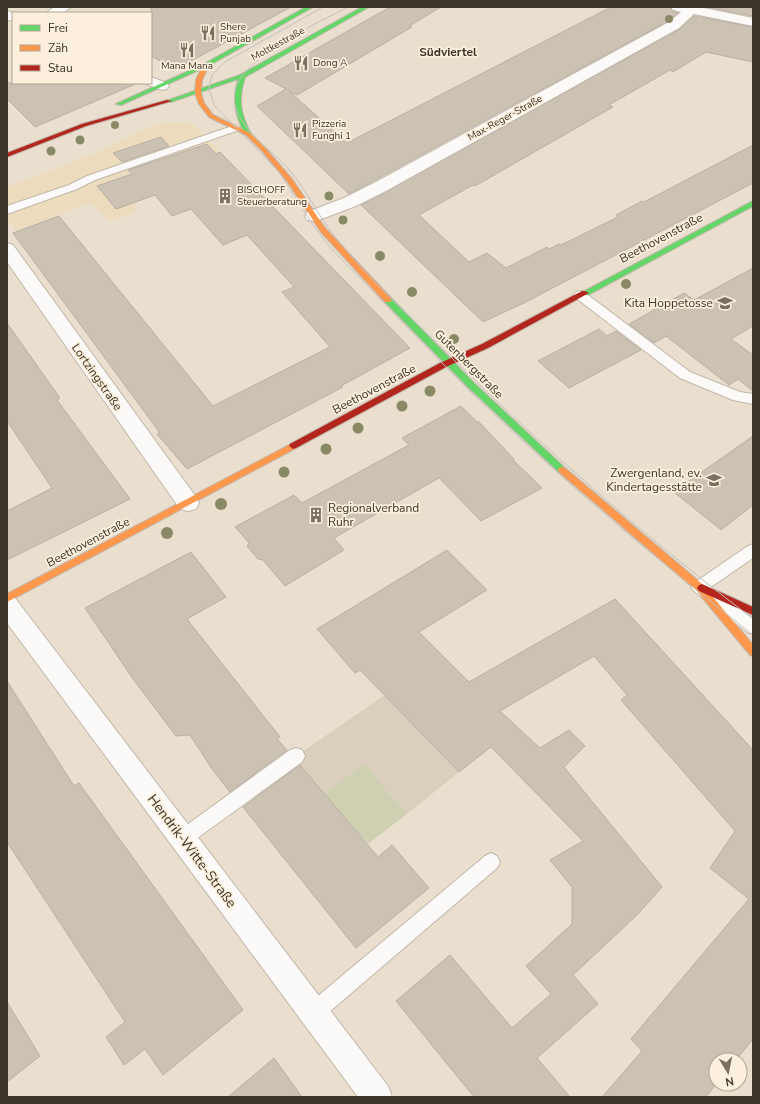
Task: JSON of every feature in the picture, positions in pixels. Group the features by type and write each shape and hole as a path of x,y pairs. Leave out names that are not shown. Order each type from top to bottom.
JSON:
{"street":[{"path":"55,12 64,7"},
{"name":"Moltkestraße","path":"84,125 118,104 157,84 206,65 310,7"},
{"name":"Moltkestraße","path":"7,156 84,125 153,107 242,76 366,7"},
{"path":"684,8 753,22"},
{"name":"Max-Reger-Straße","path":"313,216 350,202 380,187 674,25 684,8"},
{"path":"198,92 199,80 206,65"},
{"name":"Gutenbergstraße","path":"242,76 235,97 235,103 238,115 248,134 284,171 313,216 334,244 449,362 534,445 602,506 699,587 753,652"},
{"name":"Gutenbergstraße","path":"198,92 201,103 211,116"},
{"path":"153,107 172,110"},
{"name":"Gutenbergstraße","path":"198,114 211,116 248,134"},
{"name":"Beethovenstraße","path":"7,598 188,503 449,362 485,346 753,203"},
{"name":"Lortzingstraße","path":"7,249 188,503"},
{"name":"Gutenbergstraße","path":"699,587 753,611"},
{"name":"Hendrik-Witte-Straße","path":"7,605 377,1097"}],"lane":[{"path":"7,210 73,187 91,178 235,128"},
{"path":"580,295 685,375 738,397 753,399"},
{"path":"753,550 699,587 753,627"},
{"path":"183,838 296,756"},
{"path":"313,1013 491,862"}],"shaded area":[{"path":"162,123 192,123 220,152 185,165 135,202 135,213 110,221 90,203 16,231 7,219 7,187 93,154 143,129"},
{"path":"385,695 459,772 407,814 364,764 324,794 303,769 296,756"}],"green space":[{"path":"364,764 407,814 368,844 324,794"}],"building":[{"path":"151,7 291,7 180,67 168,61 164,63 152,57"},
{"path":"390,7 441,7 409,26 412,27 297,95 289,91 347,143 611,7 670,7 673,11 678,13 668,21 349,194 257,106 286,89 265,78"},
{"path":"707,7 753,7 753,16"},
{"path":"694,16 753,27 753,62 706,52 673,72 670,70 609,105 613,107 475,186 473,185 419,215 469,262 487,253 506,268 547,247 549,249 559,244 561,245 618,217 616,215 753,145 753,183 524,303 483,322 361,205 680,29"},
{"path":"7,83 136,84 35,127 7,99"},
{"path":"161,137 169,146 122,162 113,153"},
{"path":"207,144 216,154 220,152 410,348 341,386 343,387 187,469 157,434 160,433 13,233 59,216 213,406 330,347 282,292 294,287 247,235 223,245 191,209 172,216 155,195 116,209 97,186 132,174 128,170"},
{"path":"753,268 753,326 731,339 753,355 753,391 738,379 729,385 666,336 654,343 629,324 684,293 694,300"},
{"path":"7,323 60,398 57,400 130,499 7,560 7,511 52,488 7,421"},
{"path":"599,329 607,336 616,331 641,350 569,388 538,361"},
{"path":"461,406 477,422 479,422 514,459 513,460 542,488 481,521 439,478 334,538 344,550 285,586 263,560 258,559 247,546 249,543 235,527 294,495 302,503 409,445 402,438"},
{"name":"Zwergenland, ev. Kindertagesstätte","path":"753,436 753,505 721,530 674,492 684,487 682,486"},
{"path":"447,550 487,590 419,632 469,682 615,599 753,750 753,1039 742,1052 708,1052 708,1092 710,1092 706,1097 602,1097 642,1051 631,1039 749,899 710,868 735,831 621,700 627,695 594,656 500,711 540,748 569,730 585,746 564,767 662,887 638,914 573,975 598,1004 537,1058 570,1097 474,1097 396,1001 450,955 512,1028 551,994 526,966 572,924 572,887 550,860 583,841 491,747 459,772 360,670 355,673 317,629"},
{"path":"191,552 226,597 187,619 280,737 277,739 287,750 230,792 212,769 190,735 176,736 133,679 85,608"},
{"path":"7,681 74,786 79,783 243,1010 163,1075 145,1049 124,1065 106,1037 125,1022 7,842"},
{"path":"300,765 378,857 392,845 429,888 356,948 243,807"},
{"path":"7,1002 40,1056 7,1082"},
{"path":"274,1058 302,1097 228,1097"}],"tram line":[{"path":"323,7 225,62 212,75 209,88 214,105 279,172 313,225 329,246 476,397 577,490 753,635"},
{"path":"348,7 283,42 266,54 241,78 235,90 235,103 238,114 245,125 254,136 291,172 339,242 363,270 455,361 563,462 675,558 753,619"}],"traffic: fast":[{"path":"119,104 206,65 310,7"},
{"path":"169,101 242,76 366,7"},
{"path":"242,76 237,99 241,119 248,134"},
{"path":"585,293 753,203"},
{"path":"388,300 472,386 562,470"}],"traffic: slow":[{"path":"206,65 199,80 198,93 201,103 211,116 248,134 264,150 290,180 323,230 388,300"},
{"path":"7,598 293,446"},
{"path":"562,470 699,587 753,652"}],"traffic: jam":[{"path":"7,155 84,125 169,101"},
{"path":"293,446 443,365 485,346 585,293"},
{"path":"702,588 753,611"}],"place":[{"name":"Shere Punjab","path":"208,33"},
{"name":"Mana Mana","path":"187,50"},
{"name":"Dong A","path":"301,63"},
{"name":"Pizzeria Funghi 1","path":"300,130"},
{"name":"BISCHOFF Steuerberatung","path":"225,196"},
{"name":"Kita Hoppetosse","path":"725,303"},
{"name":"Zwergenland, ev. Kindertagesstätte","path":"714,480"},
{"name":"Regionalverband Ruhr","path":"316,515"}],"district":[{"name":"Südviertel","path":"448,52"}]}
